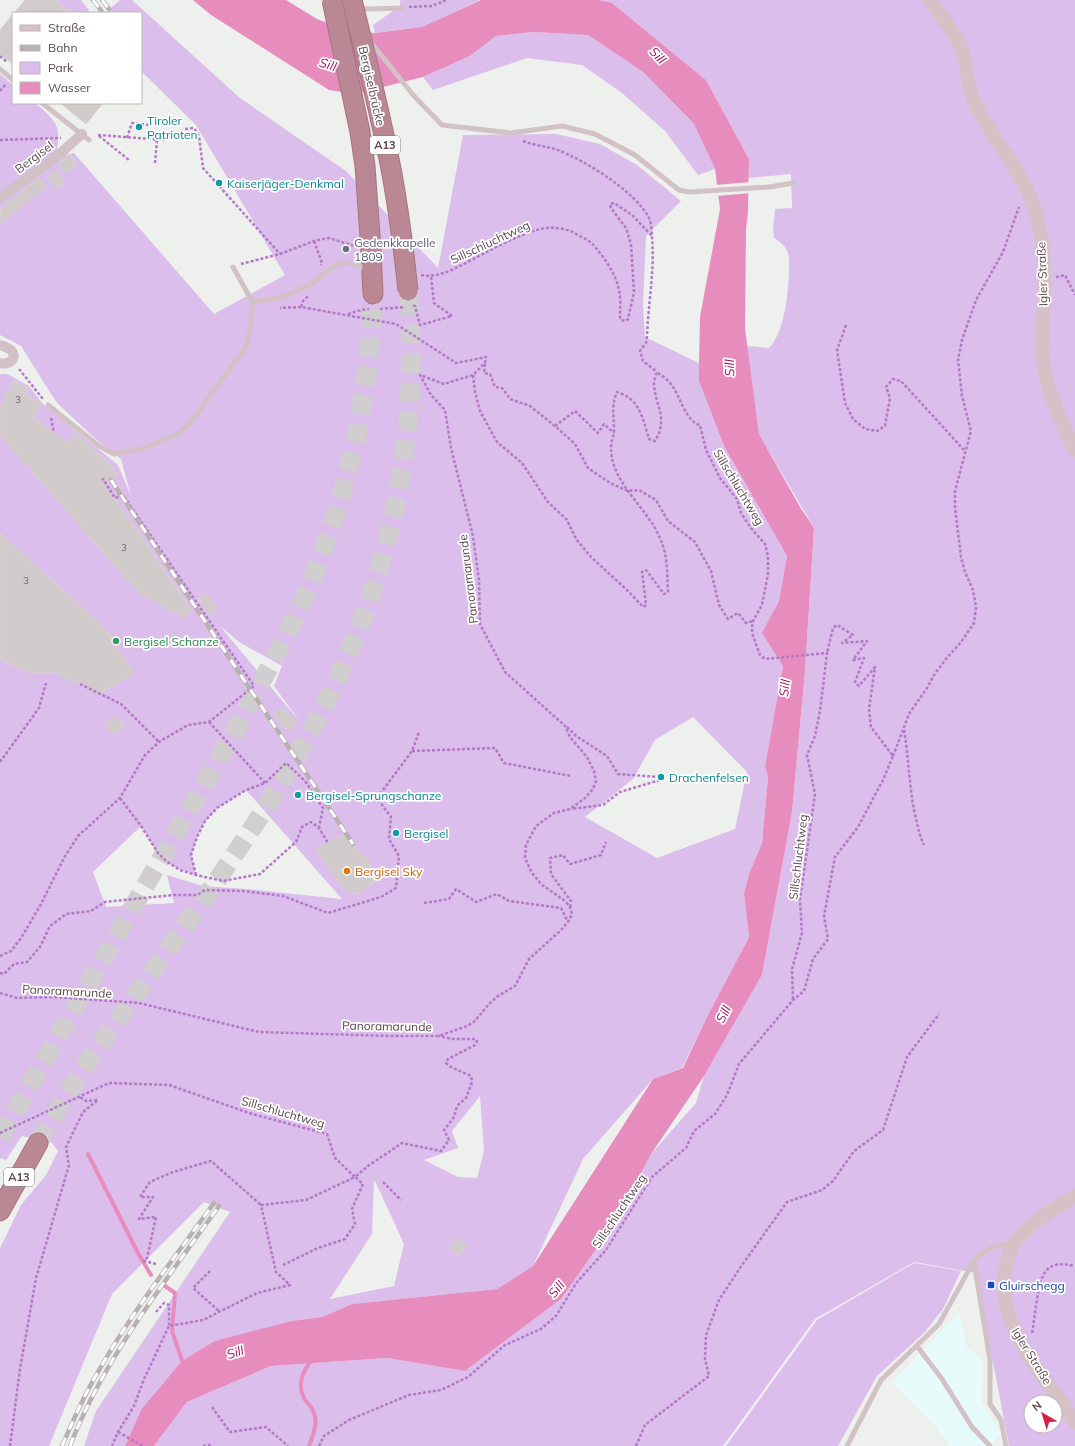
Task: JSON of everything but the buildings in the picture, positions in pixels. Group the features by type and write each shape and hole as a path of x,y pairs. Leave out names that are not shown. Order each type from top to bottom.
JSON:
{"highway":[{"name":"Bergiselbrücke","path":"342,5 365,166 372,260"},
{"name":"Bergiselbrücke","path":"342,5 373,87 391,173 403,244 408,291"},
{"name":"A13","path":"372,260 373,294"},
{"name":"A13","path":"0,1211 38,1143"}],"main road":[{"name":"Igler Straße","path":"929,0 958,41 964,55 973,98 984,121 1024,185 1035,210 1043,243 1043,361 1053,403 1075,450"},
{"name":"Igler Straße","path":"1075,1196 1044,1215 1016,1241 1004,1274 1004,1297 1008,1316 1028,1356 1075,1422"}],"street":[{"name":"Bergisel","path":"0,198 83,137"},
{"path":"0,345 12,352 14,356 12,361 8,364 0,363"}],"lane":[{"path":"342,5 371,9 402,8"},
{"path":"342,5 414,96 442,125 511,133 562,126 595,134 635,155 679,190 689,192 769,187 794,183"},
{"path":"0,69 12,79"},
{"path":"43,104 83,137"},
{"path":"252,301 274,299 300,290 318,279 333,266 345,262 372,260"},
{"path":"48,405 99,446 114,454 141,449 161,442 177,434 190,424 246,347 251,324 252,301 233,267"},
{"path":"847,1446 881,1380 939,1324 976,1257 991,1248 1016,1241"},
{"path":"974,1262 990,1360 990,1404 1001,1420 1006,1446"},
{"path":"917,1346 942,1379 972,1427 990,1446"}],"path":[{"path":"402,8 432,6 446,0"},
{"path":"127,138 132,122 149,125"},
{"path":"129,160 98,135 164,140 185,129 194,128 199,136 203,168 280,254 233,267"},
{"path":"473,375 475,392 480,411 497,442 522,463 548,502 567,520 576,539 591,557 643,607 646,605 642,572 646,570 664,594 668,592 666,555 659,536 646,514 619,477 612,460 611,445 614,433 613,400 617,392 629,397 635,403 645,423 649,439 655,441 660,432 661,416 653,384 657,372 643,361 640,351 646,343 647,337 652,236 648,217 639,204 608,178 575,158 555,149 524,141 511,133"},
{"path":"0,140 83,137"},
{"path":"155,163 157,140"},
{"path":"793,1000 804,991 813,959 828,939 824,916 835,857 858,827 882,780 910,714 934,676 946,659 962,642 974,623 976,607 973,590 965,572 961,557 955,508 955,491 971,431 962,396 958,360 962,340 976,300 1003,252 1018,214 1024,185"},
{"name":"Sillschluchtweg","path":"347,314 361,310 415,306 420,325 452,316 434,303 431,276 455,268 520,236 538,229 559,228 572,231 586,239 603,256 616,277 620,292 620,317 623,322 628,319 634,292 631,244 626,228 611,208 610,204 614,203 632,215 652,236"},
{"path":"314,241 322,263 316,273 318,279"},
{"path":"1044,278 1065,275 1075,295"},
{"path":"261,301 268,308 301,307 347,314 396,324 456,363 486,357 484,373 490,374 495,387 502,388 510,399 530,406 555,426 574,444 588,468 628,491 639,490 656,500 668,521 696,542 711,571 719,605 728,619 738,613 746,623 753,621 752,633 760,655 765,658 827,653"},
{"path":"846,325 837,350 845,403 853,419 865,429 877,431 885,426 890,398 886,387 892,379 901,381 965,450"},
{"path":"12,361 48,405 54,433"},
{"name":"Panoramarunde","path":"485,363 473,375 444,384 420,375 431,395 445,410 451,448 473,536 478,580 480,624 505,672 565,726 570,737 587,757 594,771 596,782 593,789 585,798 570,809 554,813 536,826 526,845 525,858 532,873 540,884 565,901 570,907"},
{"name":"Sillschluchtweg","path":"657,372 672,385 689,417 696,424 700,425 706,450 720,478 737,499 741,513 751,528 765,544 768,556 768,574 762,605 753,621"},
{"path":"555,426 575,411 598,433 604,424 614,433"},
{"path":"0,956 11,951 21,938 40,906 64,858 78,836 120,798 145,755 159,742 188,725 210,722 254,686 123,495 115,498 103,479 102,480"},
{"name":"Sillschluchtweg","path":"319,1446 324,1436 349,1420 409,1395 441,1390 468,1377 505,1345 541,1329 556,1316 577,1282 606,1250 652,1177 686,1148 694,1131 716,1114 727,1095 739,1064 793,1000 792,969 802,933 800,900 815,794 807,755 815,736 820,711 827,653 833,628 837,625 853,635 842,643 867,641 853,660 864,658 855,682 859,686 875,667 869,709 871,727 893,756"},
{"path":"0,762 39,708 46,683"},
{"path":"80,684 121,704 159,742"},
{"path":"210,722 265,783"},
{"path":"565,726 576,736 607,756 618,774 659,777 660,780 620,792 603,805 570,809"},
{"path":"904,730 908,751 911,794 920,837 924,845"},
{"path":"0,973 4,974 14,964 27,962 40,947 50,926 66,914 91,911 105,902 173,895 197,895 205,890 243,891 283,896 328,913 381,897 396,888 399,856 388,839 391,817 377,798 412,751 419,732"},
{"path":"412,751 495,748 504,763 571,776"},
{"path":"196,876 191,855 196,837 205,821 217,808 246,790 265,783 286,763 305,781 323,808 319,828"},
{"path":"120,798 141,826 158,853 166,861 180,870 196,876 223,881 260,874 296,842 302,826 311,822 319,828 328,843"},
{"path":"568,922 572,914 570,907 571,901 551,874 550,858 563,855 570,864 601,855 606,842"},
{"path":"424,903 448,899 456,889 476,902 497,894 508,901 561,908 568,922"},
{"name":"Panoramarunde","path":"0,993 17,998 55,997 139,1004 259,1032 439,1036 474,1022 498,996 515,986 529,959 568,922"},
{"path":"636,1446 645,1425 709,1376 705,1359 706,1335 719,1300 787,1202 822,1190 833,1181 854,1151 883,1130 907,1057 939,1014"},
{"path":"261,1205 306,1200 355,1177 368,1166 402,1143 442,1151 449,1140 444,1130 454,1117 458,1106 466,1098 472,1082 471,1076 451,1067 446,1063 448,1059 475,1045 477,1041 475,1039 452,1039 439,1036"},
{"name":"Sillschluchtweg","path":"0,1133 109,1083 169,1085 252,1114 327,1134 336,1158 355,1177"},
{"path":"10,1446 20,1369 36,1278 69,1165 66,1147 83,1112 98,1100 86,1101 79,1097"},
{"path":"141,1265 147,1258 156,1217 139,1219 153,1197 140,1197 150,1182 173,1172 211,1161 261,1205 276,1272 290,1285 257,1293 203,1320 171,1325"},
{"path":"283,1265 318,1248 345,1239 355,1224 352,1209 363,1184 355,1177"},
{"path":"383,1182 401,1200"},
{"path":"144,1262 156,1264"},
{"path":"1028,1356 1040,1281 1051,1266 1059,1264 1075,1266"},
{"path":"210,1271 193,1288 219,1311"},
{"path":"112,1446 118,1432 134,1406 144,1379 171,1325 169,1305 164,1303 156,1312"},
{"path":"212,1407 230,1432 266,1427 288,1446"},
{"path":"118,1432 143,1446"},
{"path":"203,1446 209,1446"}],"shaded area":[{"path":"959,1312 967,1348 982,1359 981,1401 1001,1433 991,1446 950,1446 935,1426 892,1382"}],"green space":[{"path":"56,0 81,0 90,12 71,12"},
{"path":"120,0 132,0 240,98 346,171 438,268 463,135 556,134 600,144 637,165 681,201 646,236 643,304 645,337 699,363 699,381 724,446 787,556 779,601 763,633 783,666 765,766 768,777 762,843 749,874 744,893 749,937 682,1068 653,1079 583,1159 533,1266 497,1289 352,1304 322,1317 292,1321 141,1410 125,1446 84,1446 96,1411 230,1212 204,1202 112,1294 49,1446 0,1446 0,1248 21,1205 46,1175 58,1151 52,1143 22,1136 6,1160 0,1158 0,374 7,374 29,386 43,404 118,465 131,496 121,459 100,443 58,404 21,346 0,335 0,74 12,84 12,104 36,104 54,121 58,132 56,157 74,153 214,314 285,275 196,125 142,72 142,12 106,12","holes":["220,626 239,642 282,666 274,686 300,722","693,717 747,772 735,829 657,858 585,817 633,779 655,740","246,790 342,899 203,886 167,875 174,903 106,907 93,872 141,826 158,853 166,861 175,867 196,875 191,855 197,837 205,821 217,808","480,1096 484,1151 477,1178 458,1177 424,1160 458,1148 452,1131","374,1179 404,1244 394,1286 330,1299 372,1234"]},
{"path":"400,0 480,0 422,27 375,33 373,25 400,6"},
{"path":"599,0 1075,0 1075,1446 1009,1446 976,1273 914,1262 815,1319 723,1446 154,1446 187,1402 271,1366 387,1358 465,1371 561,1299 616,1221 651,1154 696,1103 704,1076 762,975 792,812 805,671 814,528 759,434 747,346 769,348 779,332 785,312 788,290 789,258 786,249 774,238 773,229 775,209 792,208 791,174 749,178 749,159 706,80 612,3"},
{"path":"533,32 588,35 643,72 694,124 715,169 698,175 665,131 622,93 582,65 527,58 433,90 423,77 470,56 496,36"},
{"path":"914,1263 961,1271 943,1309 925,1332 877,1376 838,1446 726,1446 817,1320"}],"water":[{"name":"Sill","path":"193,0 286,0 317,19 347,30 375,33 422,27 481,0 599,0 612,3 706,80 749,159 748,211 746,229 745,328 759,434 800,507 814,528 805,671 792,812 762,975 704,1076 651,1154 616,1221 561,1299 465,1371 387,1358 271,1366 187,1402 154,1446 125,1446 141,1410 182,1361 215,1341 292,1321 322,1317 352,1304 497,1289 533,1266 653,1079 683,1068 706,1019 749,937 744,893 749,874 762,843 768,777 765,766 783,666 762,633 779,601 787,556 724,446 699,381 700,317 720,209 715,169 694,124 643,72 588,35 533,32 496,36 470,56 423,77 355,94 329,90 211,15"}],"pier":[{"path":"751,182 751,193 716,196 715,185"}],"waterway":[{"path":"88,1154 138,1253 151,1275"},
{"path":"165,1286 175,1293 172,1331 184,1366"},
{"path":"309,1446 314,1430 315,1417 304,1398 301,1383 303,1374 311,1361"}],"tunnel":[{"path":"38,1143 86,1064 218,879 267,805 312,729 338,678 360,626 378,572 393,517 403,461 409,405 411,348 408,291"},
{"path":"0,1137 240,722 287,634 310,586 337,511 356,439 368,368 373,294"}],"railway":[{"path":"93,0 102,12"},
{"path":"102,0 109,9"},
{"path":"111,480 353,844"},
{"path":"62,1446 88,1390 111,1350 154,1286 214,1203"},
{"path":"70,1446 100,1382 118,1351 157,1292 219,1206"}],"place":[{"name":"Tiroler Patrioten","path":"139,127"},
{"name":"Kaiserjäger-Denkmal","path":"219,183"},
{"name":"Gedenkkapelle 1809","path":"346,249"},
{"name":"Bergisel Schanze","path":"116,641"},
{"name":"Drachenfelsen","path":"661,777"},
{"name":"Bergisel-Sprungschanze","path":"298,795"},
{"name":"Bergisel","path":"396,833"},
{"name":"Bergisel Sky","path":"347,871"},
{"name":"Gluirschegg","path":"991,1285"}]}
